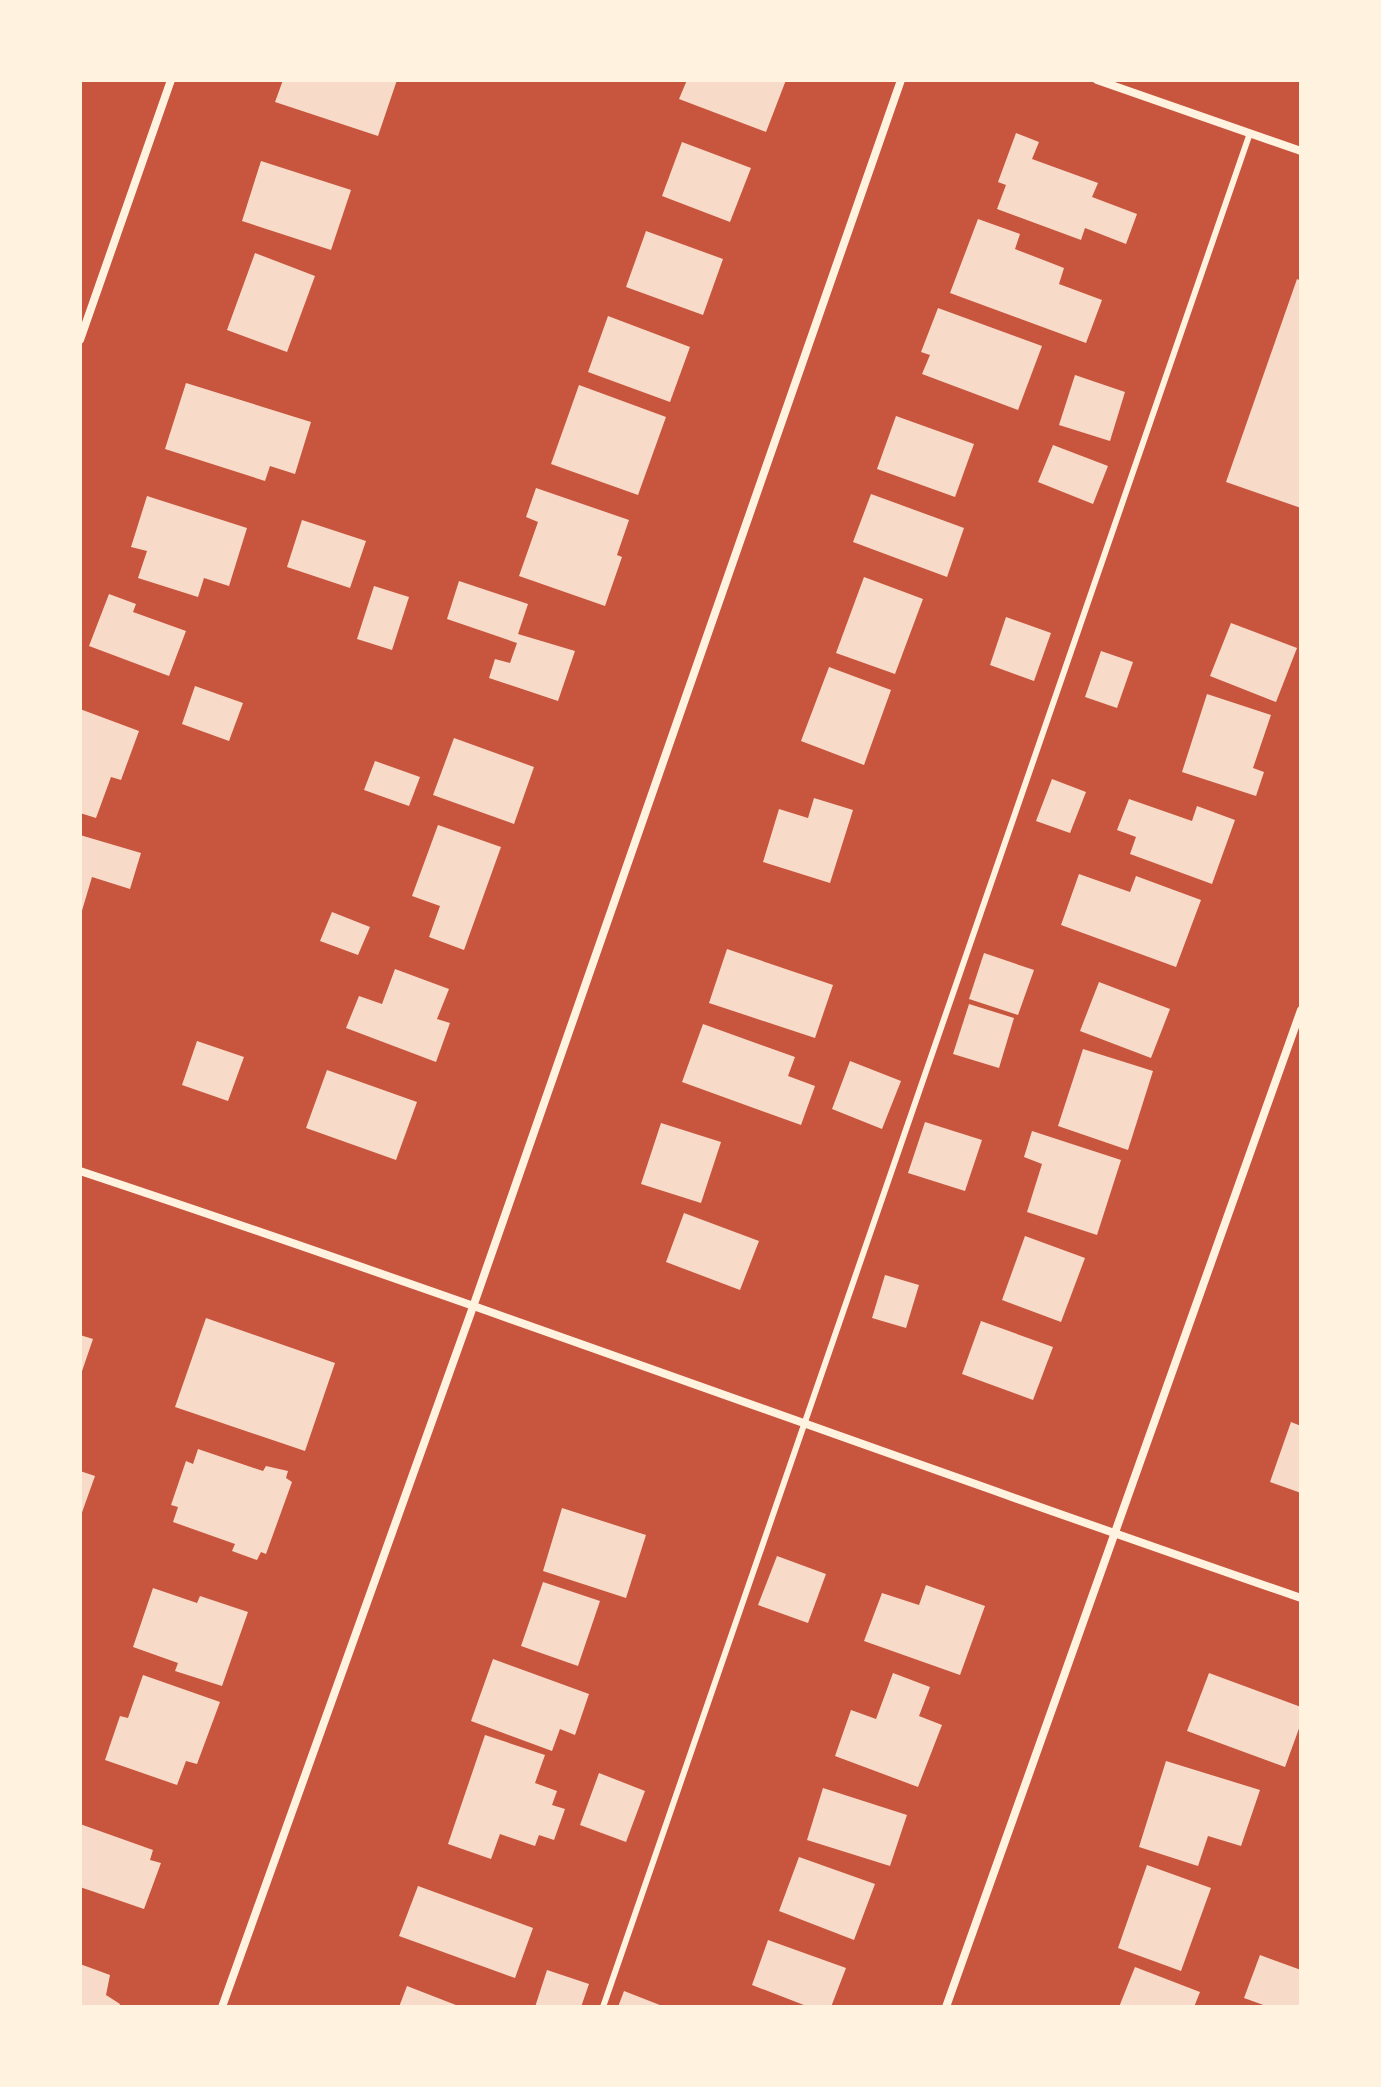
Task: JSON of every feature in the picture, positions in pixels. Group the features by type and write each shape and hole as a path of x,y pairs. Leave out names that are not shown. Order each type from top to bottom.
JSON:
{"street":[{"path":"80,340 171,80"},
{"path":"222,2007 474,1304 901,80"},
{"path":"1097,80 1301,151"},
{"path":"946,2007 1301,1010"},
{"path":"80,1171 474,1304 804,1425 1301,1598"}],"lane":[{"path":"603,2007 1250,133"}],"building":[{"path":"283,80 397,80 378,136 275,102"},
{"path":"687,80 786,80 766,132 679,99"},
{"path":"1016,133 1039,142 1032,159 1098,183 1092,197 1137,214 1126,244 1085,228 1081,240 997,209 1006,185 998,182"},
{"path":"682,142 751,168 730,222 662,196"},
{"path":"261,161 351,190 331,250 242,221"},
{"path":"978,219 1020,234 1015,249 1064,268 1059,284 1102,300 1086,343 950,293"},
{"path":"646,231 723,259 703,315 626,287"},
{"path":"255,253 315,276 287,352 227,330"},
{"path":"1297,279 1301,281 1301,508 1226,482"},
{"path":"938,308 1042,346 1018,410 922,374 930,355 921,352"},
{"path":"608,316 690,347 670,402 588,372"},
{"path":"1075,375 1125,392 1110,441 1059,425"},
{"path":"186,383 311,422 295,474 270,466 265,481 165,449"},
{"path":"579,385 666,417 638,495 551,464"},
{"path":"896,416 974,444 955,497 877,469"},
{"path":"1053,445 1108,466 1093,504 1038,482"},
{"path":"536,488 629,520 617,555 622,557 605,606 519,576 538,522 526,517"},
{"path":"871,494 964,528 947,577 853,542"},
{"path":"147,496 247,528 229,586 204,578 198,597 138,578 147,551 131,547"},
{"path":"302,520 366,541 350,588 287,567"},
{"path":"864,577 923,599 895,674 836,653"},
{"path":"459,581 528,604 518,634 575,651 558,701 489,678 495,659 510,663 517,643 447,619"},
{"path":"374,586 409,597 392,650 357,639"},
{"path":"109,594 136,604 133,612 186,631 169,676 89,646"},
{"path":"1006,617 1051,633 1034,681 990,665"},
{"path":"1231,623 1297,648 1276,702 1210,676"},
{"path":"1101,651 1133,662 1117,708 1085,697"},
{"path":"829,667 891,690 864,765 801,741"},
{"path":"195,686 243,703 229,741 182,724"},
{"path":"1207,694 1271,715 1253,768 1264,772 1256,796 1182,772"},
{"path":"80,709 139,731 121,780 111,777 96,818 80,813"},
{"path":"454,738 534,767 514,824 433,795"},
{"path":"375,761 420,777 409,806 364,790"},
{"path":"1052,779 1086,792 1070,833 1036,821"},
{"path":"814,798 853,810 830,883 763,862 779,809 808,818"},
{"path":"1129,799 1192,821 1197,806 1235,820 1212,884 1130,854 1136,837 1117,830"},
{"path":"438,825 501,847 464,950 429,937 440,906 412,896"},
{"path":"80,835 141,853 130,889 92,877 81,914"},
{"path":"1079,874 1130,892 1136,876 1201,900 1176,967 1061,925"},
{"path":"332,912 370,927 358,955 320,941"},
{"path":"727,949 833,985 815,1038 709,1003"},
{"path":"984,953 1034,970 1018,1015 969,999"},
{"path":"395,969 449,989 437,1019 450,1023 436,1062 346,1028 359,996 382,1004"},
{"path":"1099,982 1170,1009 1151,1058 1080,1031"},
{"path":"969,1004 1014,1018 999,1068 953,1054"},
{"path":"703,1024 795,1057 788,1076 815,1086 801,1125 682,1082"},
{"path":"197,1041 244,1057 228,1101 182,1085"},
{"path":"1083,1049 1153,1071 1128,1150 1058,1126"},
{"path":"850,1061 901,1081 882,1129 832,1109"},
{"path":"327,1070 417,1102 396,1160 306,1128"},
{"path":"925,1122 982,1140 965,1191 908,1173"},
{"path":"661,1123 721,1142 701,1203 641,1184"},
{"path":"1032,1131 1121,1160 1097,1235 1027,1212 1042,1164 1024,1157"},
{"path":"684,1213 759,1241 740,1290 666,1262"},
{"path":"1025,1236 1085,1258 1061,1322 1002,1300"},
{"path":"885,1275 919,1285 906,1328 872,1318"},
{"path":"206,1318 335,1363 305,1451 175,1407"},
{"path":"981,1321 1053,1347 1033,1400 962,1374"},
{"path":"80,1335 93,1339 80,1377"},
{"path":"1291,1422 1301,1426 1301,1493 1270,1482"},
{"path":"198,1449 263,1471 266,1466 288,1471 286,1478 292,1482 266,1554 261,1552 257,1560 232,1551 235,1544 173,1522 178,1507 171,1505 186,1461 193,1464"},
{"path":"80,1471 95,1476 80,1518"},
{"path":"562,1508 646,1535 626,1598 543,1571"},
{"path":"777,1556 826,1574 808,1623 758,1605"},
{"path":"543,1582 600,1601 578,1666 521,1646"},
{"path":"926,1585 985,1606 960,1675 864,1641 882,1593 919,1605"},
{"path":"153,1588 197,1603 200,1596 248,1612 222,1686 175,1671 178,1663 133,1647"},
{"path":"493,1659 589,1694 575,1735 560,1729 552,1751 471,1721"},
{"path":"893,1673 930,1687 919,1716 942,1725 918,1787 835,1756 851,1710 876,1719"},
{"path":"1209,1673 1301,1707 1301,1723 1285,1767 1187,1731"},
{"path":"143,1675 220,1702 197,1764 186,1761 177,1785 105,1760 120,1716 128,1718"},
{"path":"485,1735 545,1755 535,1783 557,1791 552,1805 565,1809 554,1840 539,1835 535,1846 500,1834 491,1859 448,1844"},
{"path":"1166,1761 1260,1790 1241,1846 1208,1836 1198,1866 1139,1847"},
{"path":"599,1773 645,1791 626,1842 580,1825"},
{"path":"823,1788 907,1815 890,1866 807,1840"},
{"path":"80,1824 153,1850 150,1860 161,1863 144,1909 80,1887"},
{"path":"799,1857 875,1884 854,1940 779,1911"},
{"path":"1147,1865 1211,1888 1181,1971 1118,1948"},
{"path":"418,1886 533,1928 515,1978 399,1936"},
{"path":"768,1940 846,1968 831,2007 809,2007 752,1985"},
{"path":"1260,1955 1301,1970 1301,2007 1269,2007 1244,1998"},
{"path":"80,1964 110,1975 106,1995 120,2004 119,2007 80,2007"},
{"path":"1135,1967 1200,1992 1194,2007 1119,2007"},
{"path":"547,1970 589,1984 581,2007 535,2007"},
{"path":"407,1986 461,2007 399,2007"},
{"path":"624,1991 665,2007 618,2007"}]}
